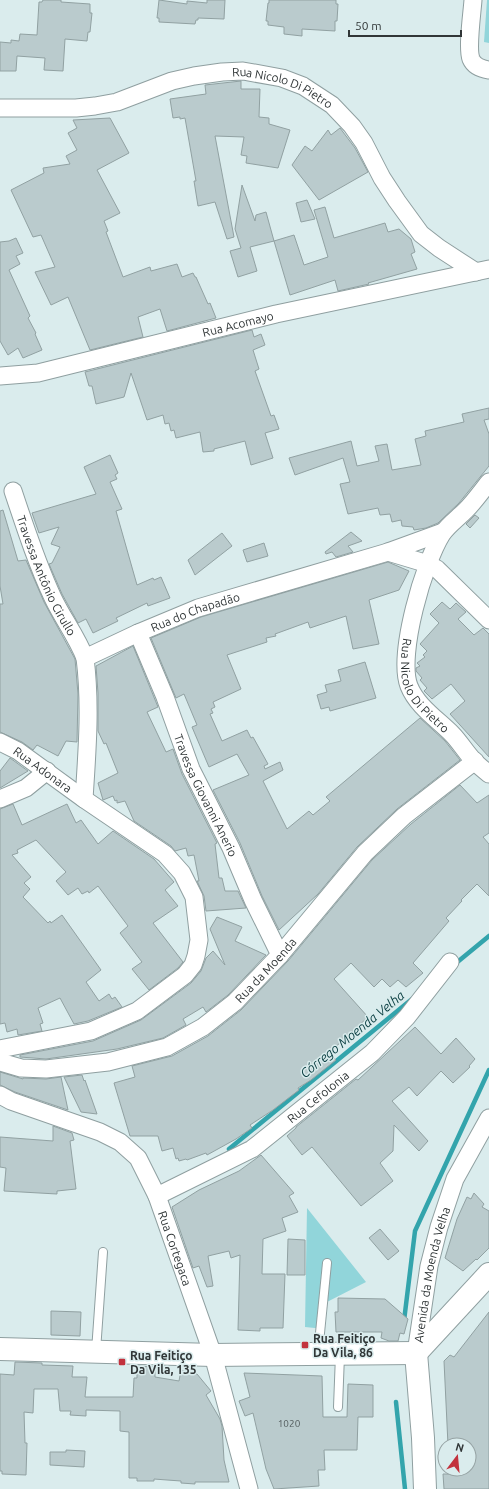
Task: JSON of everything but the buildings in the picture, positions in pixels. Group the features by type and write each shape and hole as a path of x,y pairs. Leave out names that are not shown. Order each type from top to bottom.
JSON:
{"street":[{"path":"473,0 470,44 471,61 475,65 489,70"},
{"name":"Rua Nicolo Di Pietro","path":"0,108 76,108 95,106 117,102 172,81 222,72 243,71 282,78 303,86 332,105 352,126 364,144 396,201 421,234 439,248 483,270"},
{"name":"Rua Acomayo","path":"0,376 38,373 276,314 483,270"},
{"name":"Rua Nicolo Di Pietro","path":"489,482 470,506 444,532 434,548 415,607 408,642 406,668 409,686 416,698 452,734 475,762 489,774"},
{"name":"Travessa Antônio Cirullo","path":"13,491 36,556 53,598 80,646 84,658"},
{"name":"Rua do Chapadão","path":"84,658 138,633 198,608 388,552 444,532"},
{"path":"388,552 428,564 437,569 489,620"},
{"name":"Travessa Giovanni Anerio","path":"138,633 165,697 191,770 231,848 253,900 280,955"},
{"path":"0,1049 91,1031 137,1011 185,975 193,965 196,956 199,940 194,897 182,872 165,854 84,799 88,707 87,674 84,658"},
{"name":"Rua Adonara","path":"0,742 18,751 84,799"},
{"name":"Rua da Moenda","path":"0,1062 21,1068 46,1069 108,1062 167,1046 203,1027 235,1002 280,955 365,853 399,821 475,762"},
{"path":"0,799 26,788 47,771"},
{"name":"Rua Cefolonia","path":"157,1196 252,1150 372,1053 411,1012 450,962"},
{"name":"Rua Cortegaca","path":"0,1095 11,1101 100,1132 120,1142 138,1158 157,1196 213,1355 249,1489"},
{"name":"Avenida da Moenda Velha","path":"425,1489 423,1438 416,1353 429,1266 439,1227 455,1178 489,1118"},
{"path":"0,1349 213,1355 416,1353 489,1274"}],"lane":[{"path":"96,1352 103,1252"},
{"path":"318,1354 327,1263"},
{"path":"338,1407 340,1354"}],"shaded area":[{"path":"487,0 489,0 489,43 484,42"},
{"path":"307,1208 366,1282 325,1303 325,1329 305,1327"}],"waterway":[{"name":"Córrego Moenda Velha","path":"455,964 489,936"},
{"name":"Córrego Moenda Velha","path":"229,1149 412,999"},
{"name":"Córrego Moenda Velha","path":"404,1321 415,1231 489,1070"},
{"name":"Córrego Moenda Velha","path":"396,1402 405,1489"}],"place":[{"name":"Rua Feitiço Da Vila, 86","path":"305,1345"},
{"name":"Rua Feitiço Da Vila, 135","path":"122,1362"}]}
